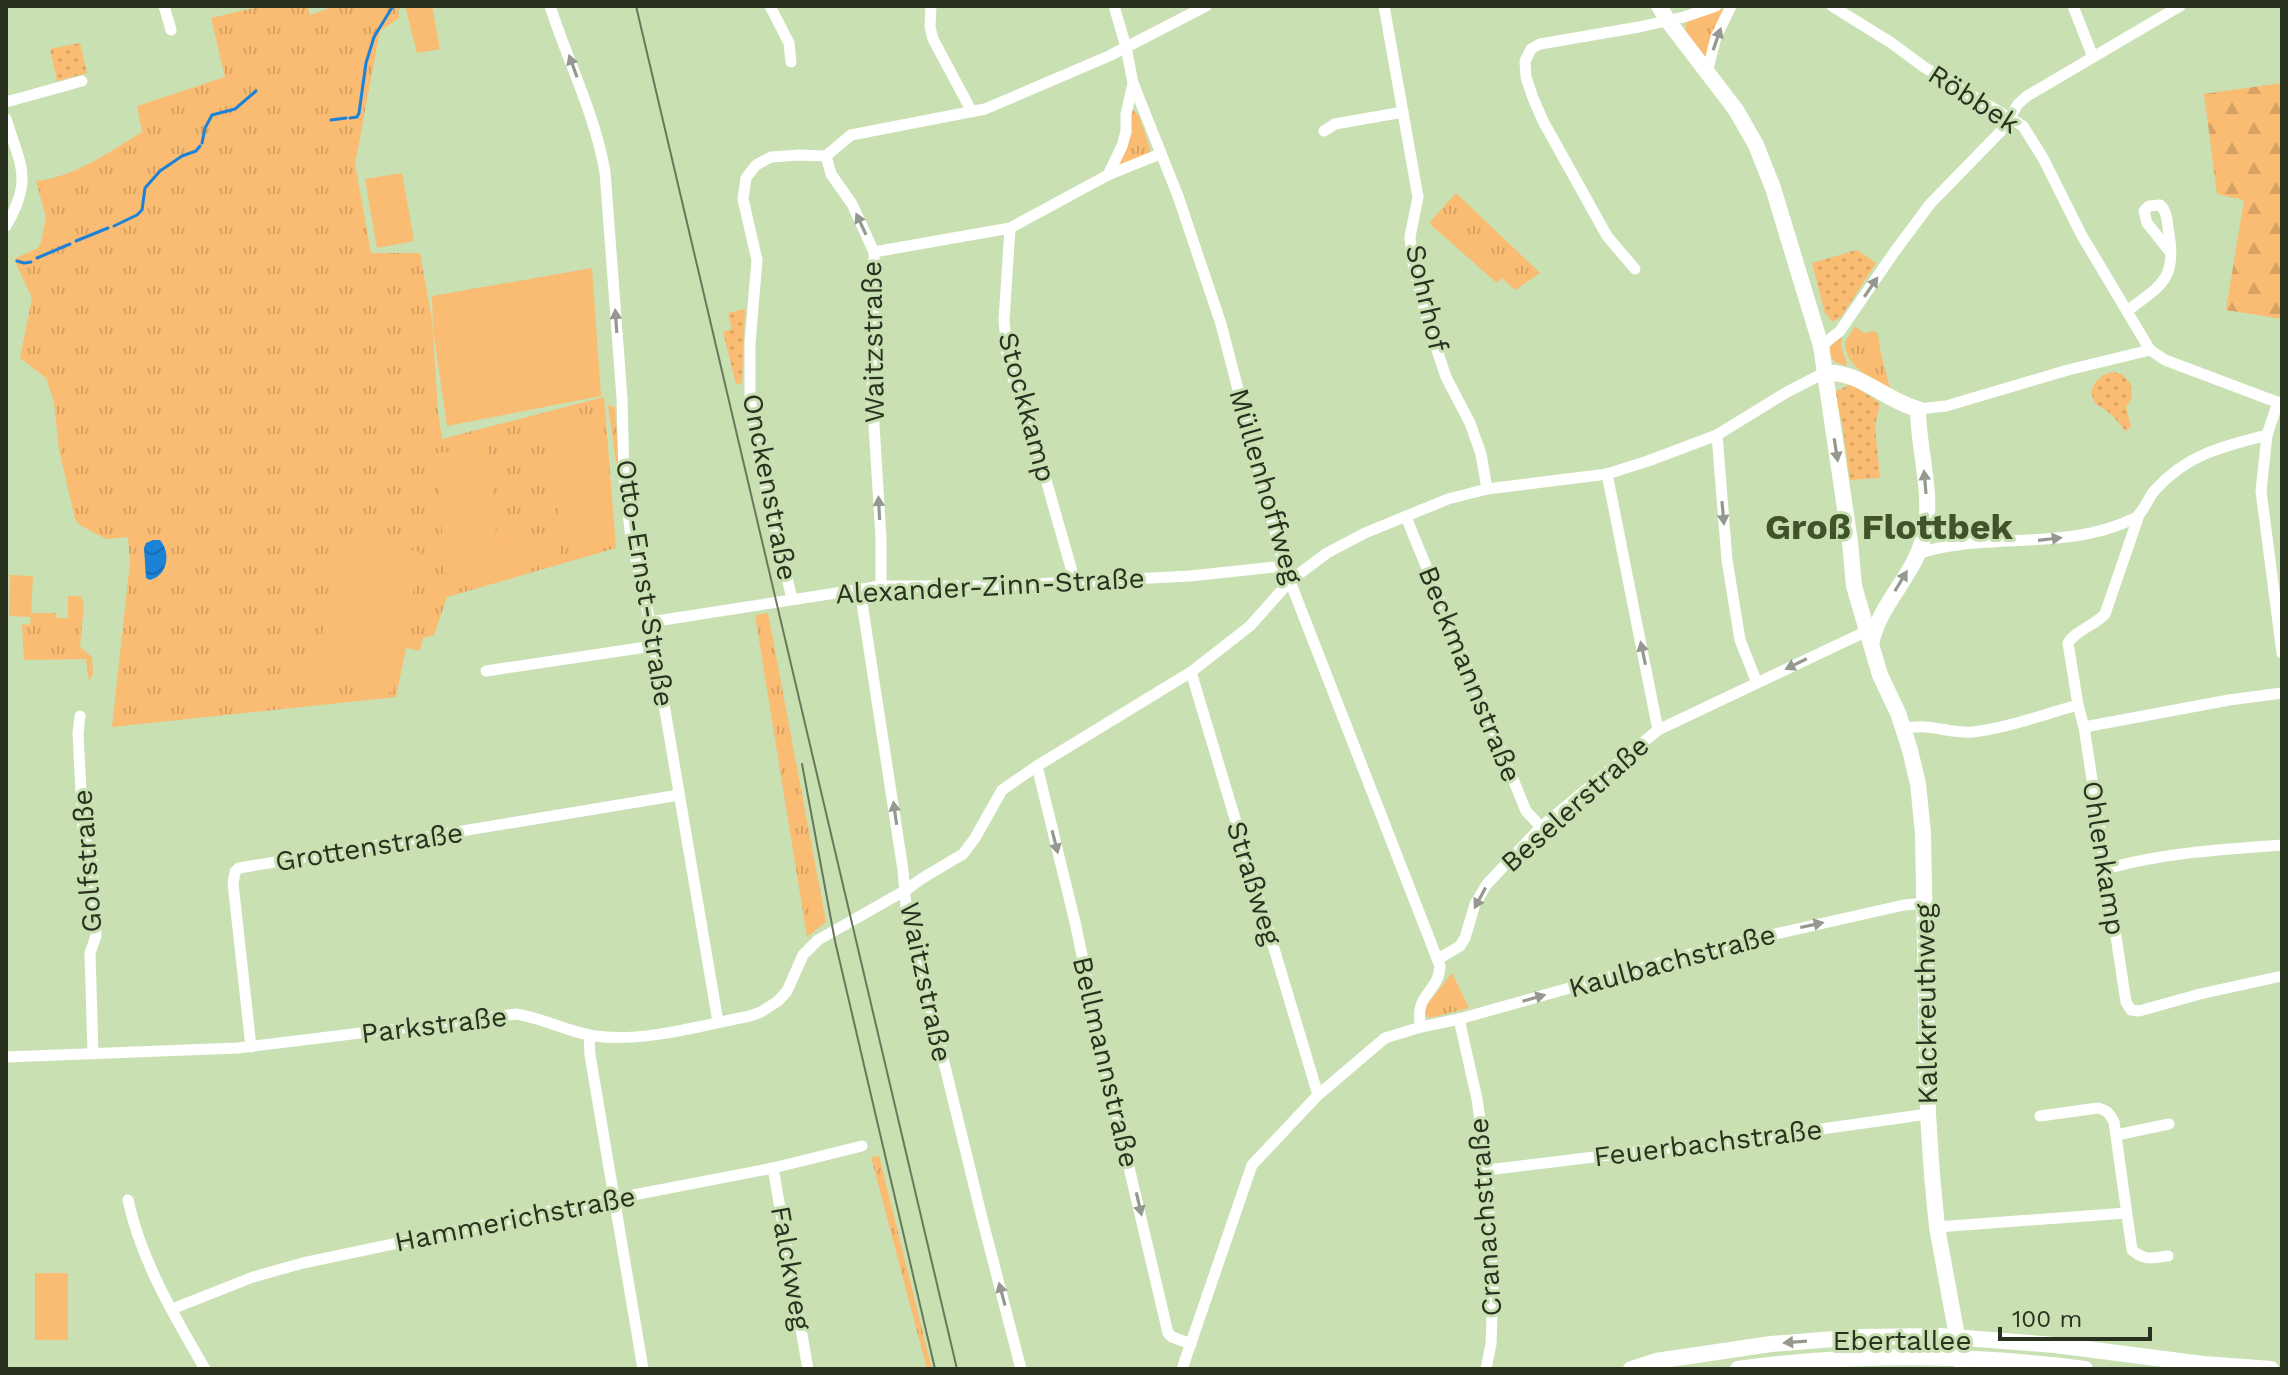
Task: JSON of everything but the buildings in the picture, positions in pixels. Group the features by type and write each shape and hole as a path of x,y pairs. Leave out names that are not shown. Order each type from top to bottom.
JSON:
{"street":[{"path":"164,6 171,30"},
{"path":"770,6 789,43 791,62"},
{"path":"931,6 933,39 972,112"},
{"name":"Müllenhoffweg","path":"1114,6 1133,83 1178,196 1221,324 1284,566 1438,959"},
{"path":"826,156 851,135 972,112 1068,74 1206,6"},
{"name":"Sohrhof","path":"1384,6 1418,197 1410,237 1413,264 1446,377 1470,423 1481,454 1487,489"},
{"path":"1635,269 1607,236 1543,121 1528,86 1525,61 1531,49 1550,42 1663,14 1716,6"},
{"path":"1707,73 1716,37 1731,6"},
{"name":"Röbbek","path":"1832,6 1934,73 2023,126 2043,158 2081,234 2150,350"},
{"path":"2073,6 2093,57"},
{"path":"1821,346 1840,331 1930,204 2003,129 2018,104 2180,6"},
{"name":"Otto-Ernst-Straße","path":"552,12 594,121 605,172 622,398 624,478 631,538 650,622 718,1022"},
{"name":"Kalckreuthweg","path":"1663,14 1746,126 1765,166 1821,346 1853,581 1880,675 1904,729 1921,811 1928,1114 1937,1227 1962,1364"},
{"path":"6,102 82,81"},
{"path":"1108,175 1126,132 1126,114 1133,83"},
{"path":"1324,131 1335,124 1403,112"},
{"path":"6,119 23,181 21,197 6,226"},
{"path":"874,252 1010,228 1108,175 1160,154"},
{"name":"Waitzstraße","path":"826,156 831,174 852,204 874,252 872,392 881,586"},
{"name":"Onckenstraße","path":"792,599 758,454 750,396 750,343 757,260 743,199 746,178 756,165 771,157 826,156"},
{"name":"Stockkamp","path":"1010,228 1004,320 1007,356 1031,427 1075,582"},
{"path":"2127,311 2164,282 2169,272 2171,253"},
{"path":"1824,373 1848,376 1918,409 1940,407 2150,350 2165,360 2280,403 2267,435 2261,491 2282,653"},
{"name":"Parkstraße","path":"6,1057 251,1047 503,1015 528,1016 589,1035 628,1038 761,1012 787,991 803,955 812,945 963,854 1002,790 1191,672 1250,626 1291,580 1327,553 1365,533 1448,499 1487,489 1607,474 1717,435 1824,373"},
{"path":"1869,638 1917,554 1924,533 1926,499 1918,409"},
{"path":"1717,435 1727,560 1740,640 1757,683"},
{"path":"1917,554 1975,544 2094,533 2138,518 2155,490 2200,454 2267,435"},
{"path":"1607,474 1658,730"},
{"name":"Beckmannstraße","path":"1406,517 1526,811 1541,827"},
{"name":"Ohlenkamp","path":"2138,518 2105,614 2069,641 2126,1002 2131,1010 2139,1011 2282,976"},
{"name":"Alexander-Zinn-Straße","path":"650,622 881,586 1075,582 1190,576 1284,566"},
{"name":"Waitzstraße","path":"860,590 908,918 1021,1369"},
{"path":"1859,603 1874,609 1885,607"},
{"name":"Beselerstraße","path":"1438,959 1460,946 1475,904 1487,884 1541,827 1658,730 1757,683 1869,638"},
{"path":"486,671 653,646"},
{"name":"Straßweg","path":"1191,672 1318,1095"},
{"path":"2084,727 2282,693"},
{"path":"1904,729 1921,725 1976,732 2078,705"},
{"name":"Golfstraße","path":"80,716 78,733 83,831 92,860 96,936 90,953 93,1053"},
{"name":"Bellmannstraße","path":"1037,766 1168,1333 1191,1344"},
{"name":"Grottenstraße","path":"251,1047 233,883 239,868 679,795"},
{"path":"2106,869 2144,860 2282,845"},
{"name":"Kaulbachstraße","path":"1421,1027 1709,949 1904,905 1925,903"},
{"path":"1182,1369 1252,1165 1318,1095 1385,1038 1421,1027 1419,1016 1422,1001 1438,979 1438,959"},
{"name":"Cranachstraße","path":"1459,1019 1477,1099 1487,1170 1493,1286 1491,1344 1486,1369"},
{"path":"589,1035 639,1368"},
{"path":"2040,1116 2098,1108 2110,1115 2116,1135 2132,1250 2140,1257 2168,1256"},
{"name":"Feuerbachstraße","path":"1487,1170 1928,1114"},
{"path":"2116,1135 2169,1124"},
{"name":"Hammerichstraße","path":"172,1309 253,1277 303,1263 773,1168 862,1146"},
{"name":"Falckweg","path":"773,1168 808,1369"},
{"path":"128,1200 149,1266 205,1369"},
{"path":"1937,1227 2126,1213"},
{"name":"Ebertallee","path":"1631,1369 1656,1361 1771,1344 1859,1337 1957,1337 2271,1369"},
{"name":"Ebertallee","path":"1738,1369 1862,1357 2085,1369"}],"green space":[{"path":"262,6 308,6 310,15 335,6 402,6 398,10 399,18 380,31 355,164 371,253 420,253 432,320 442,439 604,397 616,548 447,597 434,635 423,638 420,651 406,648 396,697 112,727 130,562 128,537 106,539 75,519 59,450 54,402 46,378 20,358 32,298 14,259 38,248 41,242 46,217 36,181 78,169 142,132 137,106 225,77 211,18"},
{"path":"405,6 432,6 440,49 417,53"},
{"path":"1725,8 1706,61 1694,47 1685,27 1687,22"},
{"path":"80,43 87,73 57,81 50,49"},
{"path":"2282,83 2282,319 2226,310 2244,200 2217,194 2204,94"},
{"path":"1130,111 1139,116 1150,153 1121,165"},
{"path":"402,173 414,241 377,248 365,179"},
{"path":"1456,193 1540,273 1515,290 1502,278 1497,283 1431,225 1430,222"},
{"path":"1857,250 1876,263 1841,317 1832,322 1825,313 1812,263"},
{"path":"592,268 601,396 447,426 433,330 432,296"},
{"path":"745,309 742,383 736,384 723,332 732,329 728,313"},
{"path":"1855,326 1864,333 1874,331 1878,334 1890,388 1860,371 1849,358 1845,342"},
{"path":"1842,336 1841,347 1846,366 1835,362 1830,356 1830,347"},
{"path":"2113,372 2122,374 2131,384 2132,398 2126,407 2131,427 2126,431 2093,400 2094,384 2102,376"},
{"path":"1851,384 1880,403 1875,426 1880,478 1850,480 1842,422 1833,393"},
{"path":"608,405 615,407 619,469 617,469"},
{"path":"603,418 614,539 561,544 548,422"},
{"path":"489,448 500,582 447,587 435,453"},
{"path":"556,532 559,558 505,566 502,537"},
{"path":"342,535 421,552 393,693 313,678"},
{"path":"10,575 33,576 31,617 9,616"},
{"path":"68,596 81,596 84,604 80,647 92,657 93,674 89,681 86,659 24,660 22,624 30,625 31,613 56,613 57,618 68,618"},
{"path":"768,613 826,922 807,937 755,615"},
{"path":"1452,973 1469,1008 1429,1018 1424,1014 1425,1007"},
{"path":"879,1156 932,1369 927,1369 871,1157"},
{"path":"35,1273 68,1273 68,1340 35,1340"}],"water":[{"path":"160,540 163,545 166,563 161,573 150,580 146,578 144,548 146,543"}],"waterway":[{"path":"350,118 357,117 359,113 366,63 374,37 393,6"},
{"path":"202,143 212,115 235,109 256,91"},
{"path":"331,120 346,118"},
{"path":"114,226 142,210 145,188 160,171 200,146"},
{"path":"76,241 108,228"},
{"path":"37,258 70,244"},
{"path":"17,261 31,262"}],"tram line":[{"path":"636,6 957,1369"},
{"path":"802,764 835,941 935,1369"}],"district":[{"name":"Groß Flottbek","path":"1889,527"}]}
